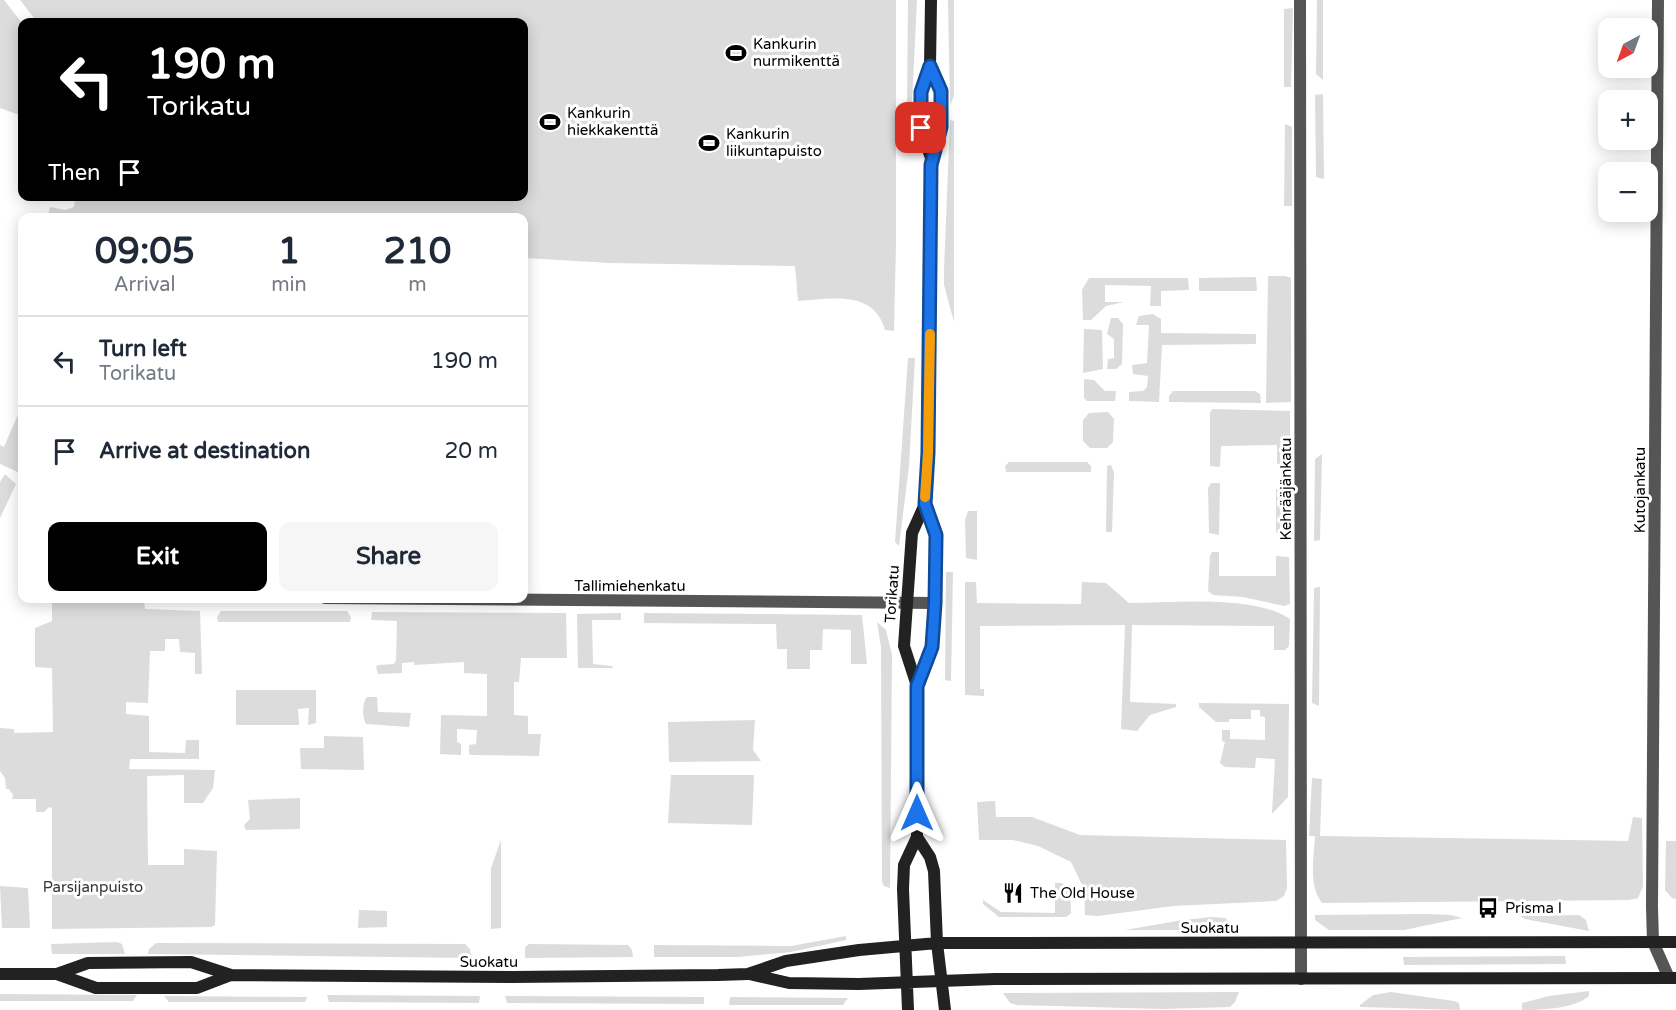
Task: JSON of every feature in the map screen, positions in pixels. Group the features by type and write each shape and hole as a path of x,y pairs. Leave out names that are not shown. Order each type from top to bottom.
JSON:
{"street":[{"name":"Torikatu","path":"931,0 930,66 921,92 921,128 932,158"},
{"name":"Kehrääjänkatu","path":"1300,0 1300,979"},
{"name":"Kutojankatu","path":"1658,0 1653,942 1672,978"},
{"name":"Torikatu","path":"908,1010 904,945 904,865 917,837 917,686 904,646 912,533 925,504 928,441 932,158 941,127 941,91 930,66"},
{"name":"Torikatu","path":"917,686 932,647 935,603 936,535 925,504"},
{"name":"Tallimiehenkatu","path":"528,600 935,603"},
{"name":"Torikatu","path":"917,837 930,857 934,871 937,944 945,1010"},
{"name":"Suokatu","path":"748,974 786,961 904,945 1676,942"},
{"name":"Suokatu","path":"0,974 57,974 88,963 191,963 231,975 524,977 748,974 789,983 906,983 995,978 1672,978"},
{"name":"Suokatu","path":"57,974 96,988 197,988 231,975"}],"green space":[{"path":"0,0 4,0 18,18 18,115 0,108"},
{"name":"Kankurin liikuntapuisto","path":"20,0 896,0 894,331 885,330 879,317 861,302 837,298 798,301 795,266 610,263 528,258 528,213 48,213 50,207 65,210 74,207 75,201 528,201 528,18 34,18"},
{"path":"908,0 917,0 912,104 907,103"},
{"path":"948,0 954,0 954,96 950,106"},
{"path":"1317,0 1323,0 1323,80 1316,74"},
{"path":"1293,8 1291,87 1284,87 1284,9"},
{"path":"1323,94 1324,179 1316,177 1315,95"},
{"path":"950,120 954,121 954,322 944,285"},
{"path":"1285,124 1292,127 1292,206 1284,206"},
{"path":"1268,276 1291,278 1291,402 1266,403"},
{"path":"1256,277 1257,291 1199,291 1199,278"},
{"path":"1089,278 1188,278 1189,290 1161,291 1161,306 1150,306 1151,286 1105,285 1105,302 1124,302 1106,306 1091,320 1083,320 1082,290"},
{"path":"1153,314 1161,319 1161,333 1256,334 1256,344 1162,345 1159,402 1129,401 1129,392 1143,391 1147,387 1148,376 1133,374 1132,365 1147,363 1149,325 1136,325 1139,316"},
{"path":"1111,318 1118,318 1123,324 1122,364 1116,369 1107,369 1108,359 1114,358 1114,339 1107,334"},
{"path":"1084,329 1102,330 1103,369 1083,373"},
{"path":"908,358 915,358 909,466 899,546 895,542"},
{"path":"1084,379 1094,380 1105,391 1116,391 1115,401 1087,401 1084,398"},
{"path":"1173,391 1255,391 1260,394 1261,403 1169,402 1169,396"},
{"path":"1212,409 1290,411 1290,464 1277,464 1277,445 1221,446 1220,467 1210,466 1210,413"},
{"path":"1108,412 1114,419 1113,442 1107,448 1090,448 1083,441 1083,420 1089,413"},
{"path":"18,414 18,472 0,464 0,445 4,447"},
{"path":"1322,454 1320,540 1314,541 1315,459"},
{"path":"1009,462 1087,462 1091,466 1091,472 1006,472 1005,466"},
{"path":"1111,465 1114,472 1112,532 1106,532 1107,466"},
{"path":"5,474 16,484 0,518 0,482"},
{"path":"1211,483 1220,483 1219,535 1209,533 1208,488"},
{"path":"1284,488 1290,493 1290,528 1284,533 1276,533 1276,489"},
{"path":"968,511 977,511 977,560 966,558 965,520"},
{"path":"1212,552 1219,552 1219,576 1276,576 1276,556 1289,557 1290,604 1284,606 1243,597 1213,595 1208,591"},
{"path":"946,572 953,572 951,681 945,680"},
{"path":"965,582 976,582 977,603 1081,604 1082,582 1106,583 1129,603 1189,601 1256,606 1275,611 1290,619 1289,646 1285,650 1274,650 1274,626 1132,625 1130,702 1176,704 1176,707 1150,715 1137,731 1121,729 1125,625 980,626 980,689 984,689 984,696 965,695"},
{"path":"1320,587 1319,706 1312,703 1314,588"},
{"name":"Parsijanpuisto","path":"52,603 144,603 145,609 200,611 202,674 195,674 195,653 180,652 179,639 165,639 165,651 150,651 148,703 126,702 126,714 149,716 149,752 185,753 186,740 199,740 199,759 130,759 129,769 215,770 213,788 203,803 184,803 184,775 147,776 148,865 184,865 184,849 217,851 215,925 211,927 52,929 52,808 49,807 44,812 36,812 36,799 12,799 13,795 9,789 6,789 5,778 0,771 0,728 14,729 14,733 53,732 52,668 35,667 35,628 52,621"},
{"path":"221,611 347,611 351,617 350,622 218,622 217,617"},
{"path":"372,612 566,613 567,658 521,658 519,682 514,682 514,715 528,716 528,734 541,734 539,756 472,755 469,754 469,745 476,744 477,730 457,729 457,742 461,744 461,755 440,754 441,715 487,716 487,674 464,673 464,662 414,665 414,662 402,663 402,673 378,674 376,667 378,665 394,664 396,660 397,621 371,620"},
{"path":"621,613 621,620 592,620 593,664 613,668 578,668 577,614"},
{"path":"644,613 862,615 867,664 851,664 851,630 823,629 822,650 810,650 810,669 787,669 787,649 777,649 776,624 644,623"},
{"path":"877,622 886,630 892,655 890,888 884,886 882,882 881,647"},
{"path":"236,690 316,690 316,723 308,725 309,708 298,709 299,725 236,725"},
{"path":"367,697 377,697 378,712 411,713 409,727 366,724 363,710"},
{"path":"1199,703 1289,704 1288,797 1272,814 1275,759 1256,758 1255,768 1225,767 1220,763 1225,742 1222,741 1222,730 1230,730 1230,739 1265,740 1265,717 1260,716 1260,710 1251,710 1251,719 1229,719 1229,722 1216,722 1199,707"},
{"path":"755,720 753,750 761,761 669,762 668,722"},
{"path":"324,736 363,737 364,770 301,769 300,748 324,748"},
{"path":"671,775 754,775 752,825 668,823"},
{"path":"1312,778 1322,779 1320,836 1628,841 1633,817 1642,818 1643,886 1638,898 1629,900 1322,903 1313,880 1315,836 1309,836"},
{"path":"300,798 300,829 246,830 244,825 250,819 248,800"},
{"path":"995,801 996,817 1032,817 1080,835 1286,840 1287,888 1284,896 1276,901 1173,906 1098,916 1085,915 1084,889 1071,862 1038,846 1013,840 979,840 977,802"},
{"path":"501,840 501,928 491,929 491,868"},
{"path":"1666,841 1676,841 1676,899 1665,890"},
{"path":"1055,883 1062,883 1070,890 1071,913 1066,917 999,917 983,904 983,900 1001,912 1055,913"},
{"path":"0,886 28,888 30,928 2,928"},
{"path":"359,910 387,911 387,927 358,928"},
{"path":"1315,915 1451,915 1462,918 1404,930 1329,930 1315,920"},
{"path":"1579,915 1586,920 1589,931 1525,919 1520,916"},
{"path":"1225,918 1241,930 1125,930 1183,920"},
{"path":"846,936 846,940 791,952 738,957 654,957 654,945 791,946"},
{"path":"117,942 122,944 125,954 52,954 51,944"},
{"path":"156,943 465,944 470,949 471,958 148,954 149,949"},
{"path":"529,944 628,945 633,957 525,958 525,947"},
{"path":"1565,956 1566,964 1404,965 1403,957"},
{"path":"1589,991 1589,996 1575,1004 1548,1009 1522,1010 1522,1003 1549,996"},
{"path":"1239,992 1230,1007 1163,1009 1017,1005 1010,1003 1003,993"},
{"path":"1391,992 1454,1001 1459,1003 1460,1010 1360,1007 1373,995"},
{"path":"0,994 137,995 133,1001 0,1001"},
{"path":"327,995 480,996 479,1003 329,1002"},
{"path":"164,996 307,997 305,1002 169,1002"},
{"path":"505,996 704,997 704,1004 507,1003"},
{"path":"730,997 848,998 843,1005 729,1005"}],"slow traffic":[{"path":"925,497 930,334"}],"place":[{"name":"Kankurin nurmikenttä","path":"736,53"},
{"name":"Kankurin hiekkakenttä","path":"550,122"},
{"name":"Kankurin liikuntapuisto","path":"709,143"},
{"name":"The Old House","path":"1013,893"},
{"name":"Prisma I","path":"1488,908"}],"route":[{"path":"917,813 917,686 932,647 935,603 936,535 925,504 928,453 931,165 941,127 941,91 930,66 921,92 921,128"}]}
